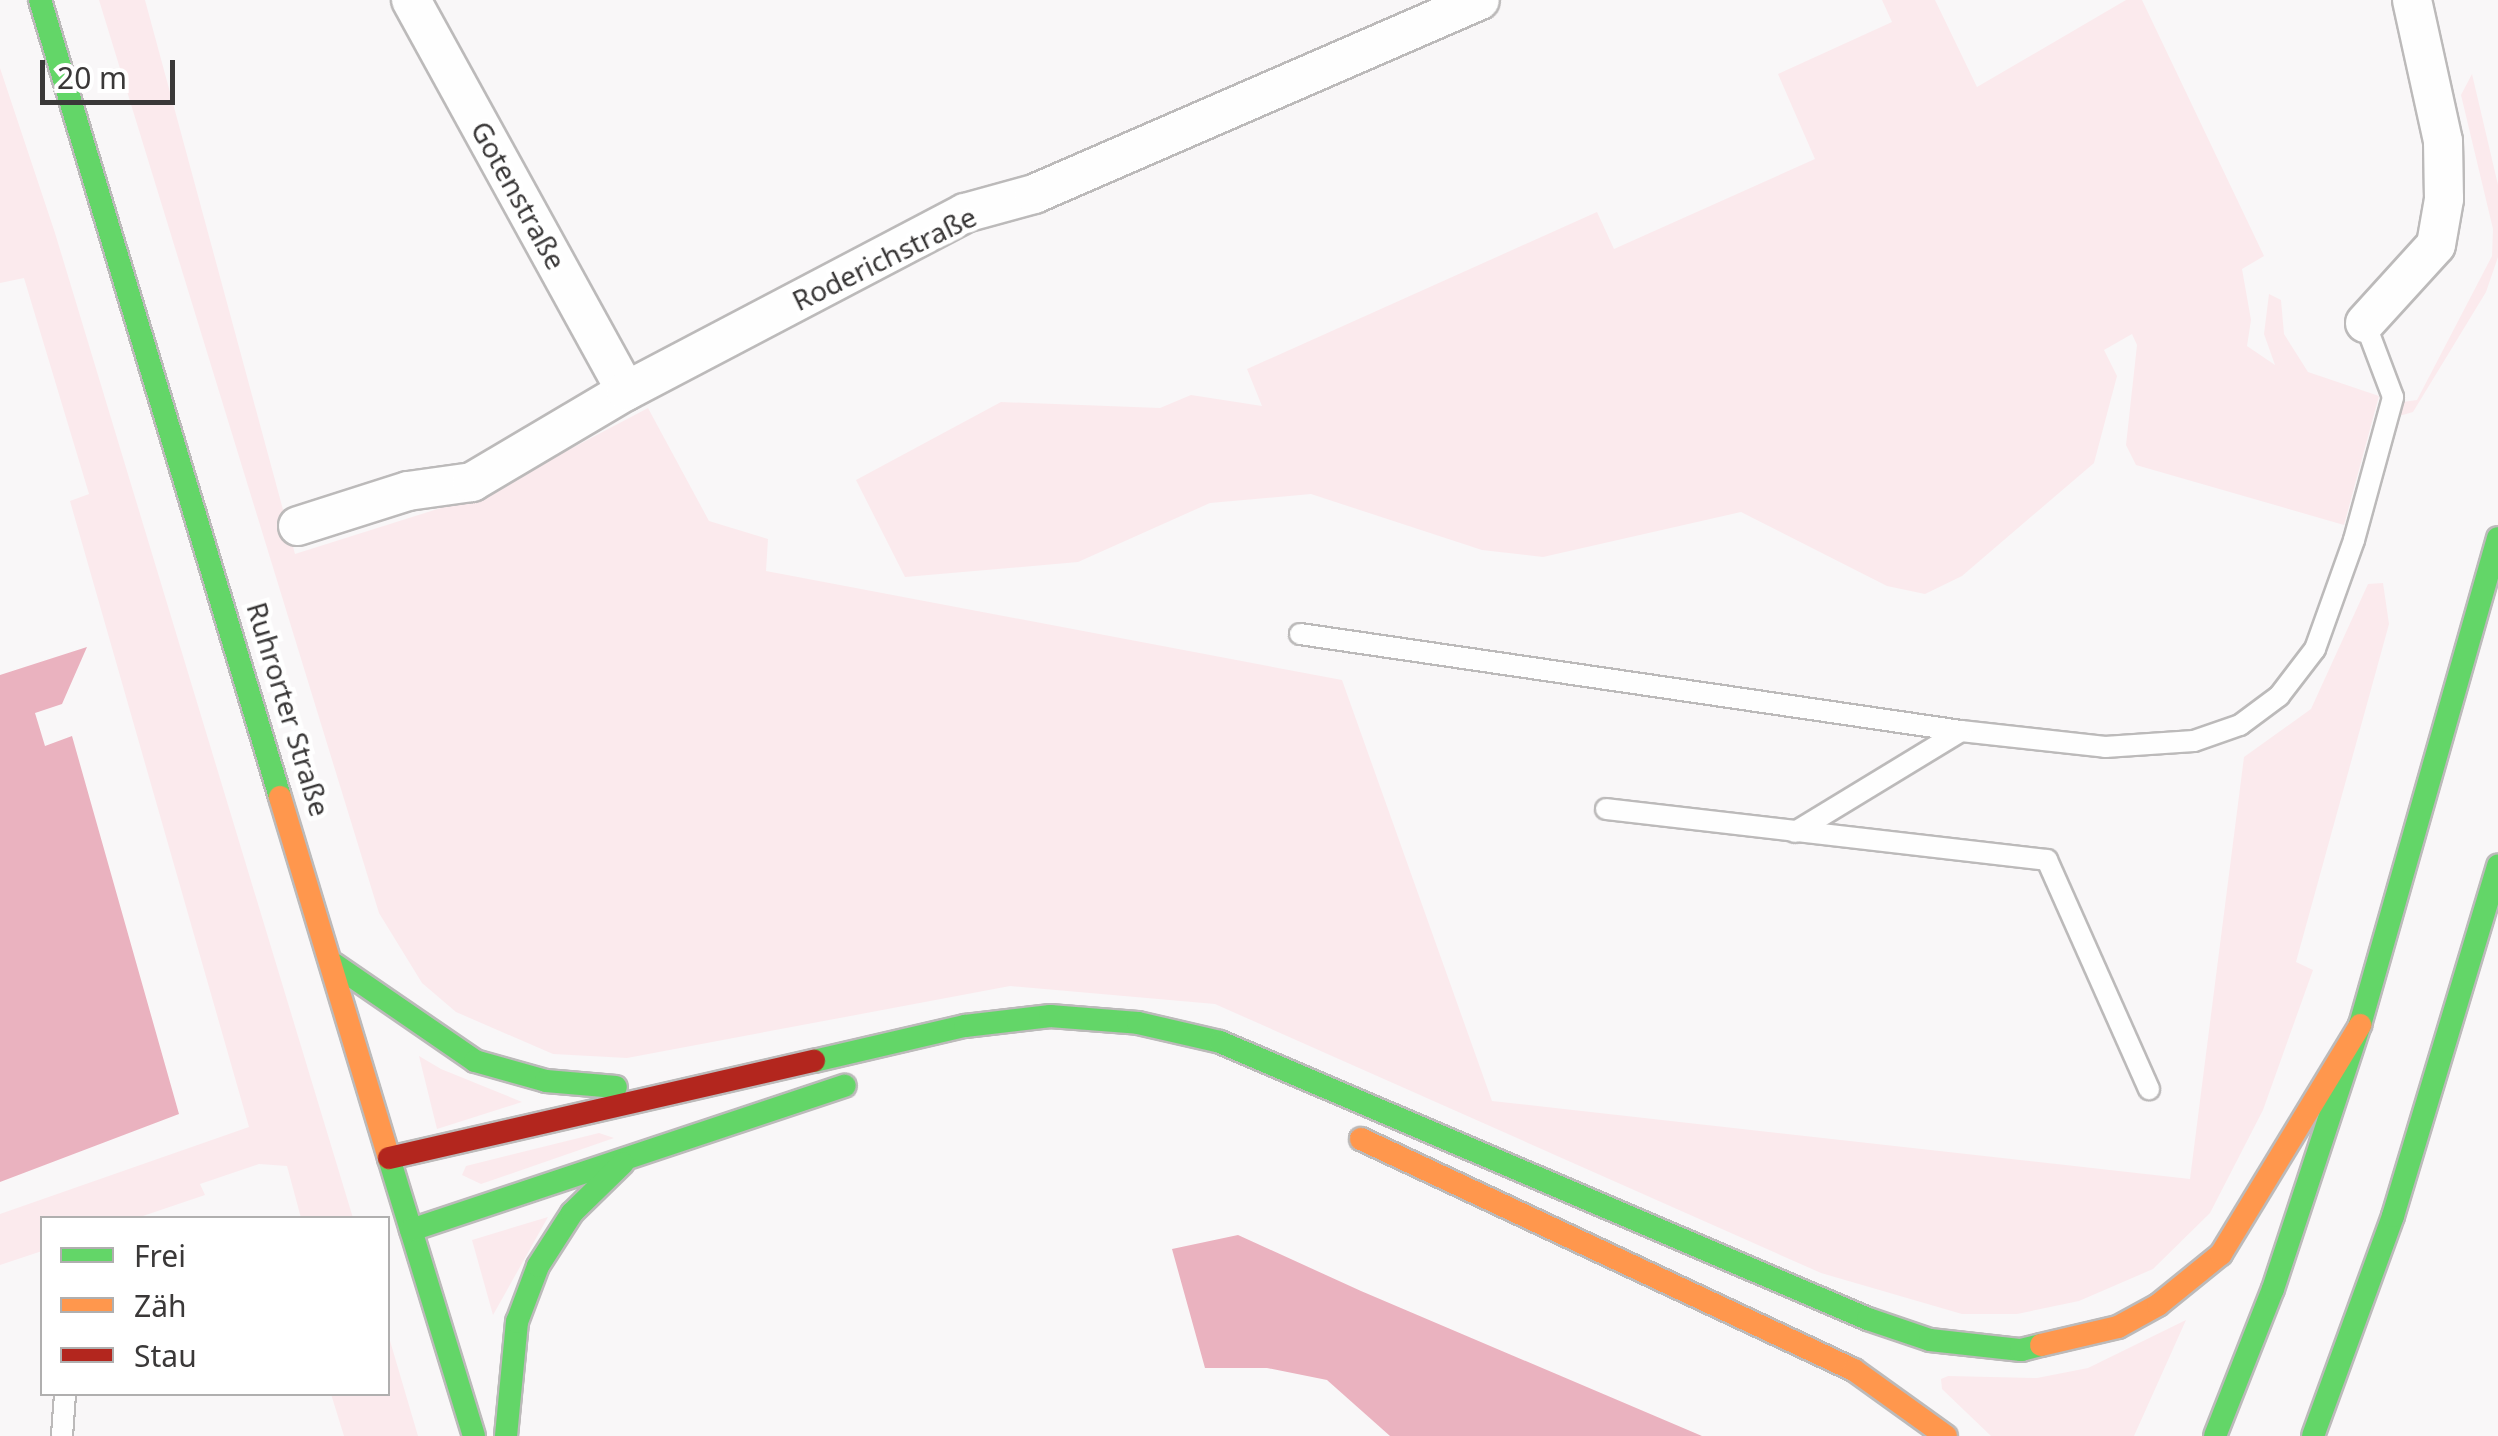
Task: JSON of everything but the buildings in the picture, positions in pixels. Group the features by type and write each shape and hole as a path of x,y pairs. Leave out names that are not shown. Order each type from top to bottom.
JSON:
{"main road":[{"name":"Ruhrorter Straße","path":"40,0 474,1436"},
{"path":"2214,1436 2274,1290 2360,1025 2498,538"},
{"path":"2312,1436 2393,1216 2498,864"},
{"path":"334,964 476,1061 546,1081 669,1090"},
{"path":"390,1158 669,1090 965,1026 1050,1016 1138,1023 1220,1042 1868,1320 1930,1340 2022,1350 2118,1327 2158,1305 2221,1254 2360,1025"},
{"path":"411,1230 878,1076"},
{"path":"1342,1130 1854,1370 1946,1436"},
{"path":"506,1436 516,1322 538,1266 572,1213 632,1154"}],"street":[{"name":"Gotenstraße","path":"411,0 626,391"},
{"name":"Roderichstraße","path":"298,526 408,491 472,482 626,391 965,213 1034,194 1480,0"},
{"path":"2365,323 2436,245 2444,199 2443,140 2412,0"}],"lane":[{"path":"1300,634 1961,731 2145,748 2240,725 2280,696 2315,649 2334,600 2393,397 2365,323"},
{"path":"1795,832 1961,731"},
{"path":"1606,808 2047,860 2150,1090"},
{"path":"62,1436 64,1396"}],"shaded area":[{"path":"99,0 145,0 295,554 485,494 648,408 709,521 768,539 766,571 1342,680 1492,1101 2190,1179 2244,757 2311,709 2368,584 2383,583 2389,624 2296,962 2313,970 2263,1110 2210,1213 2153,1269 2079,1301 2017,1314 1962,1314 1821,1273 1215,1004 1010,986 627,1058 553,1054 456,1012 422,983 379,913"},
{"path":"1882,0 1935,0 1977,87 2126,0 2142,0 2264,256 2242,269 2251,320 2247,346 2275,365 2264,334 2269,294 2281,300 2284,334 2308,372 2379,396 2344,525 2136,465 2126,445 2137,345 2132,334 2104,350 2117,376 2094,463 1962,576 1925,594 1887,586 1741,512 1543,557 1482,550 1311,494 1210,503 1078,562 905,577 856,480 1001,402 1160,408 1191,395 1262,406 1247,369 1597,212 1614,249 1815,159 1778,74 1892,22"},
{"path":"0,68 55,233 352,1216 300,1216 287,1166 259,1164 200,1184 205,1195 143,1216 40,1216 40,1252 0,1265 0,1214 249,1127 70,501 89,494 24,278 0,283"},
{"path":"2472,74 2498,185 2498,257 2486,292 2413,412 2399,416 2403,402 2417,400 2492,256 2493,229 2461,95"},
{"path":"87,647 62,704 35,713 45,746 72,736 179,1114 0,1182 0,675"},
{"path":"419,1056 441,1069 522,1102 437,1129"},
{"path":"599,1133 614,1138 481,1184 462,1175 466,1166"},
{"path":"548,1217 493,1315 472,1240"},
{"path":"1238,1235 1702,1436 1390,1436 1327,1380 1267,1368 1205,1368 1172,1249"},
{"path":"2186,1320 2134,1436 1991,1436 1942,1389 1941,1379 1948,1376 2037,1378 2088,1368"},
{"path":"390,1341 418,1436 344,1436 332,1396 390,1396"}],"traffic: fast":[{"path":"40,0 280,797"},
{"path":"2215,1436 2273,1289 2360,1025 2498,538"},
{"path":"2313,1436 2393,1216 2498,865"},
{"path":"334,964 475,1061 546,1081 616,1087"},
{"path":"814,1061 965,1026 1050,1016 1138,1023 1220,1042 1868,1319 1930,1340 2021,1350 2041,1345"},
{"path":"411,1230 845,1086"},
{"path":"389,1158 474,1436"},
{"path":"506,1436 517,1322 538,1266 572,1213 623,1163"}],"traffic: slow":[{"path":"280,797 389,1158"},
{"path":"2041,1345 2118,1327 2158,1305 2221,1254 2360,1025"},
{"path":"1361,1139 1854,1370 1946,1436"}],"traffic: jam":[{"path":"389,1158 814,1061"}]}
